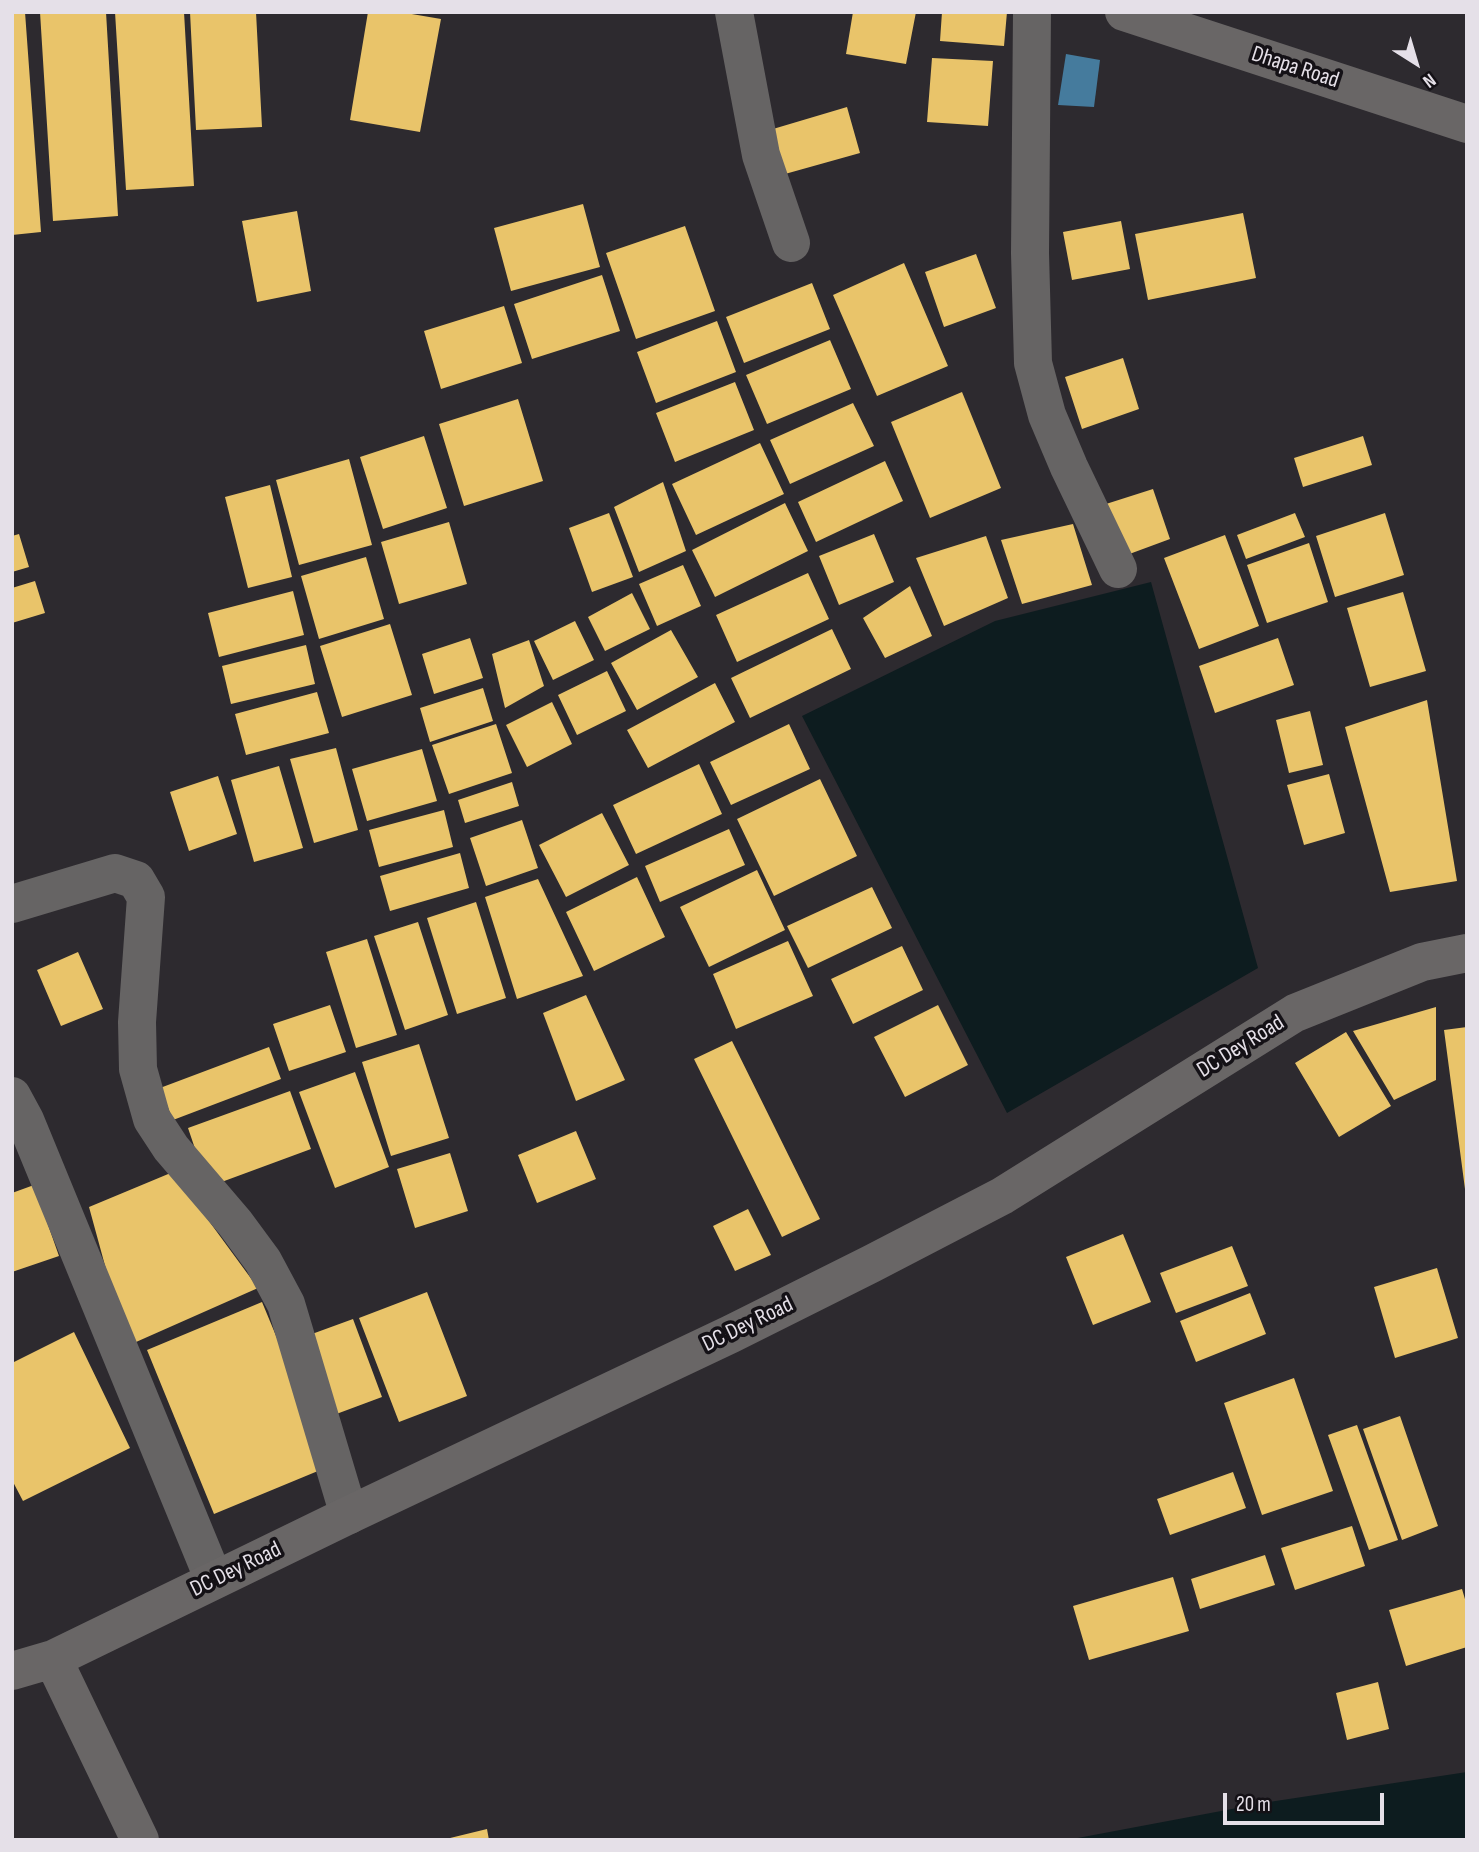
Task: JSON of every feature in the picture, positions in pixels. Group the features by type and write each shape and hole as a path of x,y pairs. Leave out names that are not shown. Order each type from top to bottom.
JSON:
{"street":[{"path":"734,12 761,155 791,243"},
{"path":"1032,12 1030,253 1033,363 1046,415 1118,569"},
{"name":"Dhapa Road","path":"1124,12 1467,124"},
{"path":"12,904 115,873 136,880 145,897 137,1021 138,1069 152,1119 171,1148 235,1223 263,1261 286,1304 349,1516"},
{"name":"DC Dey Road","path":"12,1671 54,1659 871,1264 1002,1196 1295,1013 1422,962 1467,953"},
{"path":"12,1096 25,1120 214,1580"},
{"path":"54,1659 140,1840"}],"shaded area":[{"path":"1151,582 1258,968 1007,1113 802,716 995,621"},
{"path":"1467,1772 1467,1840 1067,1840 1269,1802"}],"building: Homes":[{"path":"12,12 25,12 41,232 12,235"},
{"path":"40,12 106,12 118,216 53,221"},
{"path":"115,12 184,12 194,186 126,190"},
{"path":"190,12 256,12 262,127 196,130"},
{"path":"368,12 400,12 441,19 420,132 350,120"},
{"path":"853,12 916,12 906,64 846,54"},
{"path":"942,12 1007,12 1004,46 940,41"},
{"path":"932,58 993,61 988,126 927,122"},
{"path":"847,107 860,153 785,174 773,129"},
{"path":"583,204 600,267 511,291 494,228"},
{"path":"297,211 311,291 257,302 242,221"},
{"path":"1243,213 1256,278 1148,300 1135,234"},
{"path":"1121,221 1130,269 1072,280 1063,232"},
{"path":"685,226 715,311 636,339 606,253"},
{"path":"976,254 996,308 944,327 925,272"},
{"path":"904,263 948,366 877,396 833,295"},
{"path":"602,275 620,331 532,359 514,304"},
{"path":"812,283 830,329 744,363 726,317"},
{"path":"504,306 522,363 441,389 424,331"},
{"path":"717,321 736,372 656,403 637,352"},
{"path":"830,340 851,389 767,424 746,375"},
{"path":"1123,358 1139,409 1082,429 1065,377"},
{"path":"735,382 754,430 675,462 656,413"},
{"path":"962,392 1001,488 930,518 891,422"},
{"path":"518,399 543,481 464,506 439,424"},
{"path":"853,403 874,446 790,484 770,440"},
{"path":"424,436 447,508 383,529 360,457"},
{"path":"1363,436 1372,465 1303,487 1294,458"},
{"path":"760,443 784,494 696,535 672,484"},
{"path":"349,459 372,545 299,565 276,480"},
{"path":"885,461 903,501 816,542 798,502"},
{"path":"663,482 686,551 639,572 614,507"},
{"path":"270,485 292,577 248,588 225,497"},
{"path":"1153,489 1170,539 1124,556 1106,504"},
{"path":"785,503 808,551 715,597 692,550"},
{"path":"609,513 633,577 592,592 569,528"},
{"path":"1295,513 1305,537 1246,559 1237,535"},
{"path":"1385,513 1404,575 1335,597 1316,536"},
{"path":"449,522 467,584 399,604 381,542"},
{"path":"1073,524 1092,585 1022,604 1001,540"},
{"path":"19,534 29,567 12,572 12,536"},
{"path":"874,534 894,582 839,605 819,556"},
{"path":"1225,535 1259,626 1199,649 1164,558"},
{"path":"986,536 1008,598 944,626 916,558"},
{"path":"1309,543 1328,602 1267,623 1247,565"},
{"path":"366,557 384,619 319,639 301,576"},
{"path":"683,565 701,606 657,626 639,584"},
{"path":"808,573 829,619 737,662 716,615"},
{"path":"35,581 45,613 12,623 12,588"},
{"path":"910,586 932,636 885,658 863,618"},
{"path":"293,591 304,635 219,657 208,613"},
{"path":"1403,592 1426,671 1370,687 1347,608"},
{"path":"632,593 650,629 605,651 588,617"},
{"path":"575,621 594,660 553,680 534,641"},
{"path":"390,624 412,695 342,717 320,646"},
{"path":"832,629 851,669 750,718 731,678"},
{"path":"671,630 698,677 637,710 611,663"},
{"path":"470,638 483,678 434,694 422,654"},
{"path":"1278,638 1294,685 1215,713 1199,666"},
{"path":"529,640 544,686 505,708 492,654"},
{"path":"306,645 315,684 231,704 222,666"},
{"path":"607,671 626,711 577,735 558,695"},
{"path":"715,683 735,722 648,768 627,730"},
{"path":"483,688 493,721 430,742 420,708"},
{"path":"317,692 329,733 246,755 235,714"},
{"path":"1427,700 1457,881 1390,892 1345,727"},
{"path":"552,702 572,744 527,767 506,725"},
{"path":"1310,711 1323,765 1289,773 1276,720"},
{"path":"496,724 512,773 449,794 432,745"},
{"path":"789,724 810,769 731,805 710,762"},
{"path":"336,748 358,830 314,843 290,759"},
{"path":"422,749 437,801 367,821 352,769"},
{"path":"699,764 722,814 636,854 613,805"},
{"path":"279,766 303,848 254,862 231,780"},
{"path":"1329,774 1345,833 1304,845 1287,785"},
{"path":"218,776 237,834 189,851 170,792"},
{"path":"820,779 857,856 774,896 737,819"},
{"path":"512,782 519,806 465,823 458,800"},
{"path":"444,810 453,847 379,867 369,830"},
{"path":"602,813 629,865 566,897 539,845"},
{"path":"522,820 538,868 486,886 470,838"},
{"path":"729,829 745,865 660,902 645,866"},
{"path":"460,853 469,888 390,911 380,876"},
{"path":"757,870 785,930 709,967 680,907"},
{"path":"637,877 665,937 594,971 566,912"},
{"path":"538,879 583,976 517,999 485,897"},
{"path":"872,887 892,928 808,968 787,926"},
{"path":"476,902 506,998 457,1014 427,918"},
{"path":"418,922 448,1015 405,1030 374,936"},
{"path":"367,939 397,1035 356,1048 326,952"},
{"path":"788,941 813,996 736,1029 713,974"},
{"path":"902,946 923,990 853,1024 831,979"},
{"path":"78,952 103,1009 61,1026 37,970"},
{"path":"586,995 625,1080 576,1101 543,1013"},
{"path":"330,1005 346,1052 289,1071 273,1024"},
{"path":"938,1005 968,1065 905,1097 874,1037"},
{"path":"1436,1007 1436,1080 1394,1100 1353,1031"},
{"path":"1467,1027 1467,1189 1465,1189 1444,1030"},
{"path":"1346,1032 1391,1106 1339,1137 1295,1063"},
{"path":"732,1041 820,1219 782,1237 694,1059"},
{"path":"419,1044 449,1138 391,1156 362,1062"},
{"path":"269,1047 281,1079 173,1120 160,1088"},
{"path":"355,1072 389,1167 335,1188 299,1092"},
{"path":"290,1091 311,1149 208,1187 188,1128"},
{"path":"576,1131 596,1179 537,1203 518,1155"},
{"path":"450,1153 468,1211 415,1228 397,1169"},
{"path":"173,1172 258,1288 127,1346 89,1207"},
{"path":"34,1185 59,1256 12,1272 12,1193"},
{"path":"748,1209 771,1255 735,1271 713,1226"},
{"path":"1123,1234 1151,1302 1093,1325 1066,1257"},
{"path":"1232,1246 1248,1286 1176,1313 1160,1273"},
{"path":"1437,1268 1458,1338 1395,1358 1374,1287"},
{"path":"427,1292 467,1396 399,1422 359,1318"},
{"path":"1250,1293 1266,1334 1196,1362 1180,1321"},
{"path":"262,1302 330,1466 214,1514 147,1350"},
{"path":"353,1319 382,1397 331,1416 301,1338"},
{"path":"74,1332 130,1448 23,1501 12,1480 12,1363"},
{"path":"1294,1378 1333,1491 1262,1515 1224,1403"},
{"path":"1400,1416 1438,1526 1402,1540 1363,1429"},
{"path":"1357,1425 1398,1540 1369,1550 1328,1435"},
{"path":"1233,1472 1246,1508 1170,1535 1157,1499"},
{"path":"1352,1526 1365,1566 1295,1590 1281,1548"},
{"path":"1265,1555 1275,1585 1200,1609 1191,1579"},
{"path":"1173,1577 1189,1631 1089,1660 1073,1606"},
{"path":"1462,1589 1467,1606 1467,1647 1406,1666 1389,1610"},
{"path":"1378,1682 1389,1729 1347,1740 1336,1693"},
{"path":"487,1829 489,1840 446,1840 446,1839"}],"building: Public":[{"path":"1066,54 1100,60 1094,107 1058,105"}]}
